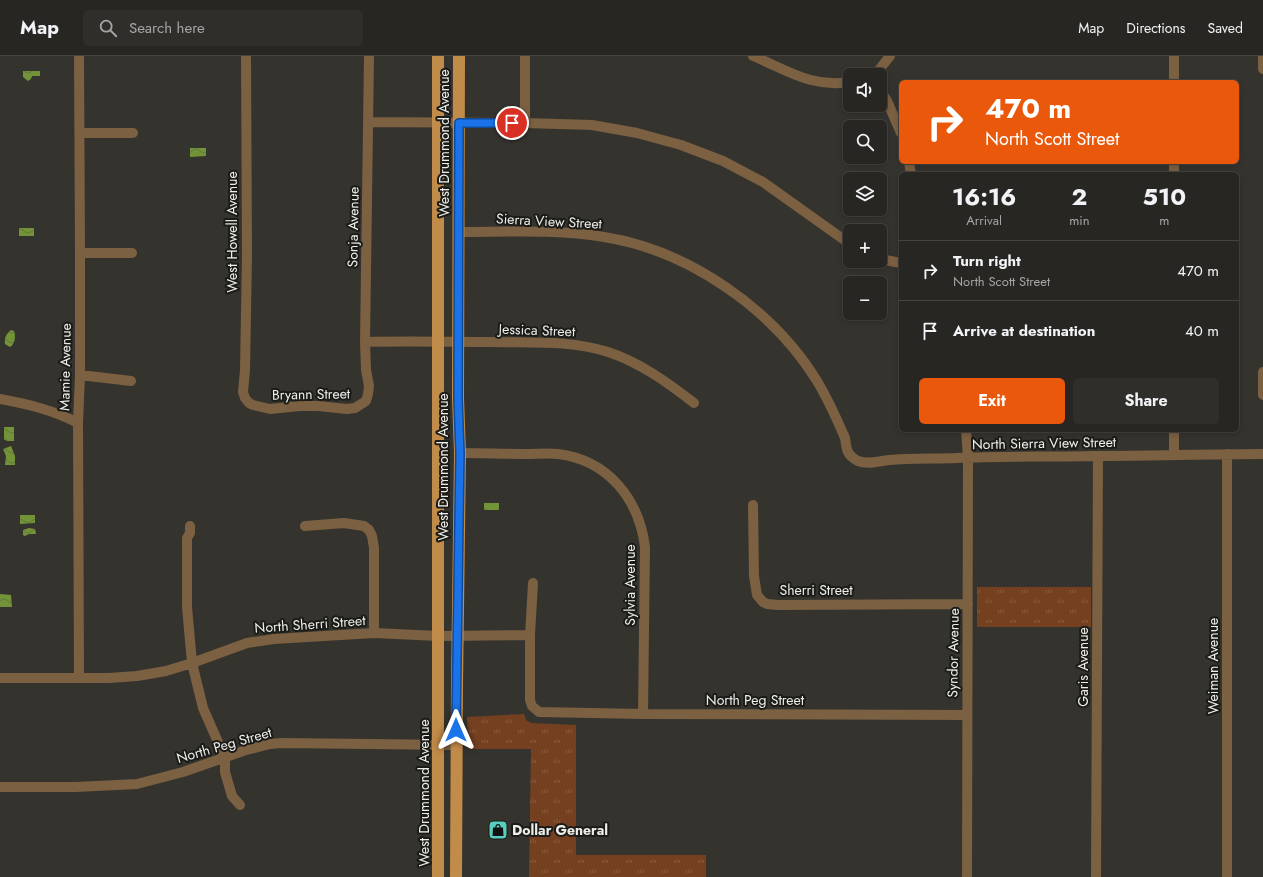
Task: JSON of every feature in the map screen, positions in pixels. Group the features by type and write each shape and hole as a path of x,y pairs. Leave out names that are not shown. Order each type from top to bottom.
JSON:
{"main road":[{"name":"West Drummond Avenue","path":"438,56 438,877"},
{"name":"West Drummond Avenue","path":"456,877 457,635 460,453 458,398 459,56"}],"street":[{"name":"Mamie Avenue","path":"79,56 79,678"},
{"name":"West Howell Avenue","path":"246,56 247,255 245,370 243,392 245,398 253,405"},
{"name":"Sonja Avenue","path":"367,398 369,386 366,370 365,342 369,56"},
{"path":"525,56 525,123"},
{"path":"753,56 810,81 822,83 843,82"},
{"path":"881,68 890,56"},
{"path":"1174,56 1174,80"},
{"path":"1263,56 1263,69"},
{"path":"887,101 899,128"},
{"path":"368,122 592,125 637,132 680,145 723,161 763,182 843,239"},
{"path":"80,133 134,133"},
{"name":"Sierra View Street","path":"458,232 576,233 606,237 643,246 696,268 735,293 766,319 788,342 812,374 831,405 846,442 848,452 851,456"},
{"path":"80,253 132,253"},
{"path":"887,260 899,263"},
{"name":"Jessica Street","path":"365,342 439,341 557,343 584,346 607,352 633,362 675,388 694,403"},
{"path":"1263,372 1263,394"},
{"path":"80,375 108,377 131,381"},
{"name":"Bryann Street","path":"253,405 270,409 306,406 347,409 355,408 361,405 367,398"},
{"path":"0,399 31,405 68,417 78,423"},
{"name":"Syndor Avenue","path":"966,432 968,458 967,877"},
{"path":"1174,432 1174,454"},
{"name":"Sylvia Avenue","path":"460,453 558,454 578,459 597,467 608,475 627,495 637,513 643,533 645,547 643,714"},
{"name":"North Sierra View Street","path":"851,456 860,462 872,463 889,460 968,458 1174,454 1263,454"},
{"name":"Weiman Avenue","path":"1227,454 1227,877"},
{"name":"Garis Avenue","path":"1096,877 1098,456"},
{"name":"Sherri Street","path":"753,505 754,576 757,595 767,604 968,604"},
{"path":"305,526 344,523 364,526 369,530 372,536 374,548 374,633"},
{"path":"190,526 190,533 187,538 187,607 192,663 202,708 225,758 225,772 232,796 240,805"},
{"path":"530,635 533,583"},
{"name":"North Sherri Street","path":"0,678 109,678 137,676 166,671 192,663 224,650 274,638 374,633 438,636 530,635"},
{"name":"North Peg Street","path":"530,635 530,700 532,706 542,713 967,715"},
{"name":"North Peg Street","path":"0,787 76,787 137,784 183,772 246,750 270,744 456,745"}],"green space":[{"path":"977,587 1091,587 1091,627 977,627"},
{"path":"524,714 526,720 531,723 576,725 576,855 706,855 706,877 529,877 531,749 468,749 467,717"}],"water":[{"path":"23,71 40,71 40,76 32,76 28,81 23,77"},
{"path":"190,148 206,148 206,156 190,157"},
{"path":"19,228 34,228 34,236 19,236"},
{"path":"11,330 14,331 15,337 13,344 10,347 5,344 5,338"},
{"path":"4,427 14,427 14,441 4,440"},
{"path":"11,446 15,456 15,465 5,465 6,456 3,449"},
{"path":"484,503 499,503 499,510 484,510"},
{"path":"20,515 35,515 35,523 20,524"},
{"path":"29,528 35,529 36,534 23,535 23,530"},
{"path":"0,594 11,595 12,607 0,607"}],"place":[{"name":"Dollar General","path":"498,830"}],"route":[{"path":"456,730 460,453 458,398 459,123 512,123"}]}
